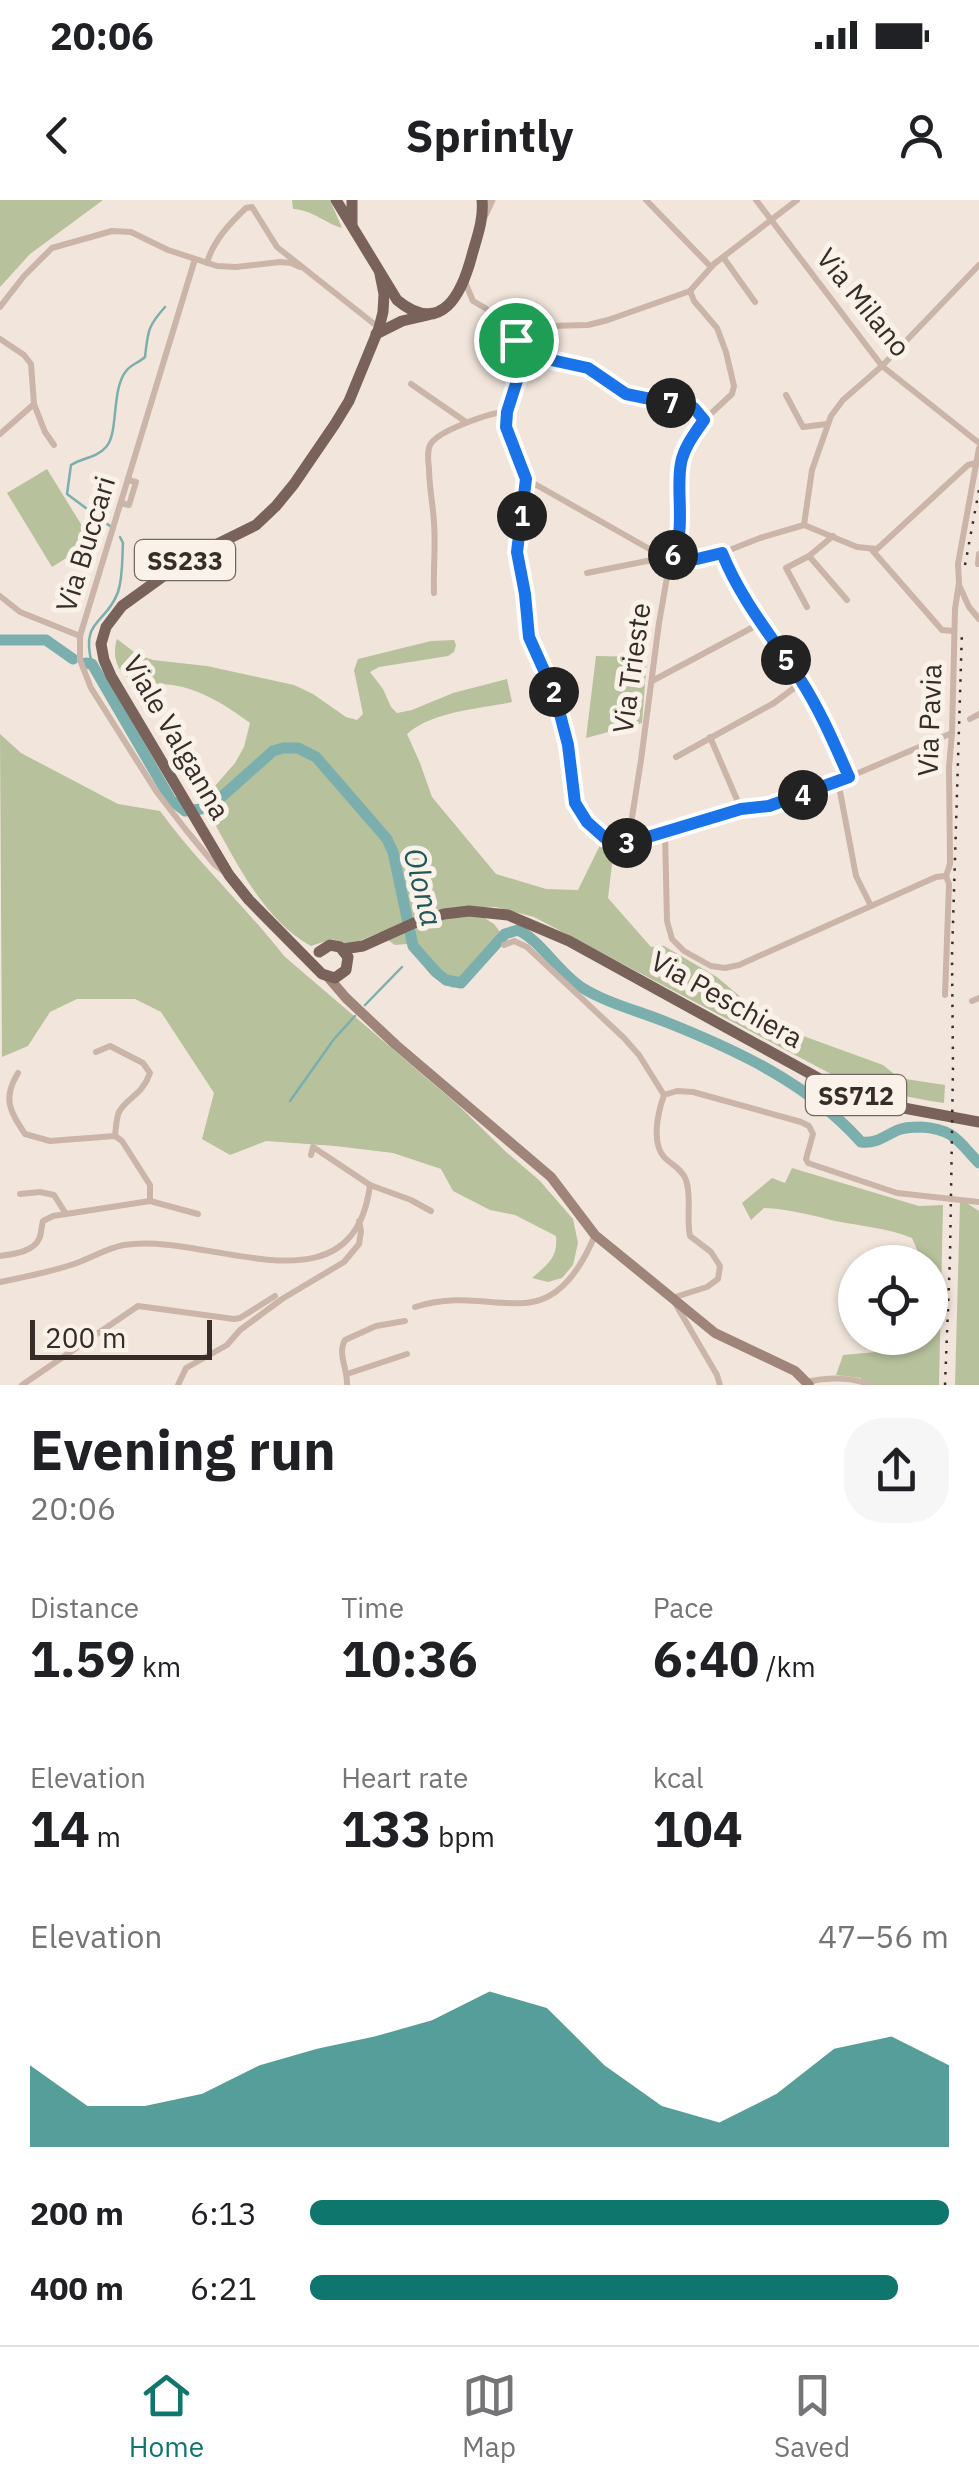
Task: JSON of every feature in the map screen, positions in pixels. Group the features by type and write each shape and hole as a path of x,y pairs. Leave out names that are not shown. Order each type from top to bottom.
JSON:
{"main road":[{"path":"336,200 390,291 405,306 422,312 439,311"},
{"path":"352,200 352,228"},
{"path":"378,331 439,311 457,296 482,219 482,200"},
{"name":"Viale Valganna","path":"317,966 229,874 107,668 101,644 106,627 128,600 187,559 256,525 294,484 349,401 378,331 384,312 380,274"},
{"name":"Via Peschiera","path":"346,955 435,916 462,911 508,915 535,924 623,970 829,1084 894,1106 979,1122"},
{"path":"300,951 318,952 330,945 346,955 346,970 334,976 322,974 317,966 318,952"},
{"path":"334,976 342,993 552,1178 595,1235 715,1334 795,1370 808,1383"}],"street":[{"path":"482,219 490,200"},
{"path":"646,200 711,267"},
{"name":"Via Milano","path":"756,200 882,366 979,446"},
{"path":"514,338 548,326 588,325 690,292 711,267 797,200"},
{"path":"207,263 220,236 250,206 277,247 378,331"},
{"path":"0,307 52,248 112,231 131,232 168,250 227,267 280,262 300,267"},
{"path":"723,257 755,302"},
{"name":"Via Buccari","path":"195,259 80,636 80,660 92,688 156,791 215,866 229,874"},
{"path":"804,525 812,470 827,424 843,400 882,366 979,265"},
{"path":"465,281 466,302"},
{"name":"Via Trieste","path":"628,843 670,560 677,550 681,460 704,420 732,394 734,379 716,328 690,292"},
{"path":"439,311 466,302 498,317 508,326 519,350 520,371 506,427 526,479 517,552 529,637 550,681 562,720 575,803 587,822 605,838 628,843 741,809 769,806 952,733"},
{"path":"0,338 30,364 34,404 54,445"},
{"path":"514,338 542,358 588,368 626,394 694,408 704,420"},
{"path":"411,384 468,423"},
{"path":"786,396 803,427 827,424"},
{"path":"0,434 34,404"},
{"path":"434,593 430,443 468,423 507,412"},
{"name":"Via Pavia","path":"945,995 956,591 979,446"},
{"path":"526,479 670,560 722,553 804,525 857,548 872,550 887,542 968,465 976,464"},
{"path":"807,607 786,568 810,556 833,536"},
{"path":"872,550 942,630 954,631"},
{"path":"722,553 735,584 803,684 849,777"},
{"path":"978,564 979,554"},
{"path":"588,573 660,555"},
{"path":"810,556 846,600"},
{"path":"959,584 979,620"},
{"path":"0,596 20,612 80,636"},
{"path":"651,682 761,623"},
{"path":"676,757 803,684"},
{"path":"970,720 979,714"},
{"path":"710,738 741,809"},
{"path":"838,781 856,876 870,906"},
{"name":"Via Buccari","path":"180,822 204,834"},
{"path":"664,833 668,932 680,948 712,966 725,968 946,876"},
{"path":"504,945 514,941 527,947 598,1012 638,1055 664,1095 658,1147 687,1183 690,1236 711,1252 720,1266 718,1279 707,1287 672,1298 720,1385"},
{"path":"96,1052 110,1046 142,1063 150,1074 140,1092 117,1115 116,1136"},
{"path":"18,1074 11,1085 10,1110 25,1134 50,1141 116,1136 150,1185 150,1201"},
{"path":"664,1095 692,1092 802,1122 814,1134 808,1163 897,1193 979,1202"},
{"path":"311,1155 313,1146 370,1185 430,1211"},
{"path":"0,1282 49,1272 123,1245 180,1244 282,1262 316,1259 339,1249 368,1203 370,1185"},
{"path":"20,1194 54,1195 66,1214"},
{"path":"0,1256 34,1245 45,1218 150,1201 198,1214"},
{"path":"178,1385 186,1368 226,1345 282,1299 344,1262 359,1244 359,1221"},
{"path":"415,1307 454,1300 517,1304 548,1298 575,1276 595,1235"},
{"path":"22,1385 138,1306 240,1318 275,1296"},
{"path":"347,1385 341,1351 346,1340 376,1326 405,1321"},
{"path":"348,1374 407,1354"},
{"path":"808,1383 841,1379 871,1385"}],"green space":[{"path":"0,200 103,200 30,254 0,287"},
{"path":"292,200 330,200 342,228 293,209"},
{"path":"47,469 92,542 52,567 7,493"},
{"path":"117,639 138,655 153,660 207,666 294,685 357,720 363,714 354,670 358,659 431,641 454,640 454,652 448,656 379,667 370,672 397,713 507,679 512,702 443,716 407,734 432,797 496,874 546,889 578,890 602,841 614,848 608,898 651,947 664,946 717,977 750,1005 795,1033 883,1065 899,1078 945,1085 944,1103 887,1092 831,1074 534,917 496,907 467,907 494,924 507,941 453,988 431,975 407,944 395,945 378,933 350,945 332,939 311,946 293,934 261,901 202,801 235,763 250,723 193,690 141,683 127,677 117,662"},
{"path":"596,656 647,657 642,723 586,738"},
{"path":"0,734 21,753 118,804 160,811 284,956 458,1105 540,1181 573,1219 578,1243 573,1265 562,1278 548,1282 532,1278 554,1255 556,1236 453,1191 441,1169 393,1153 266,1141 230,1155 202,1139 214,1093 161,1012 135,999 77,999 50,1012 28,1046 2,1057"},
{"path":"792,1168 919,1206 943,1205 942,1245 915,1245 912,1238 884,1230 773,1209 764,1208 751,1220 742,1203 772,1178 785,1183"},
{"path":"960,1201 979,1211 979,1385 955,1385"},
{"path":"843,1355 940,1355 939,1385 861,1385 861,1378 836,1375"}],"waterway":[{"path":"110,526 67,494 71,465 106,447 121,379 145,357 149,330 165,307"},
{"path":"92,664 89,638 120,586 120,537"},
{"name":"Olona","path":"0,640 46,640 73,659"},
{"name":"Olona","path":"86,663 92,664 171,800 185,811 209,808 273,751 298,748 316,757 387,839 413,946 446,980 461,983 505,934 518,930 581,987 720,1045 771,1071 819,1103 861,1142 876,1141 903,1128 932,1128 954,1138 979,1163"},
{"path":"365,1005 402,967"},
{"path":"290,1101 355,1016"}],"railway":[{"path":"965,565 979,490"},
{"path":"945,1385 962,630"}],"route":[{"path":"516,340 542,358 588,368 626,394 694,408 704,420 681,460 679,535 677,550 670,560 722,553 735,584 802,682 849,777 769,806 741,809 628,843 605,838 587,822 575,803 568,745 555,695 529,637 517,552 526,479 506,427 520,371 516,340"}]}
